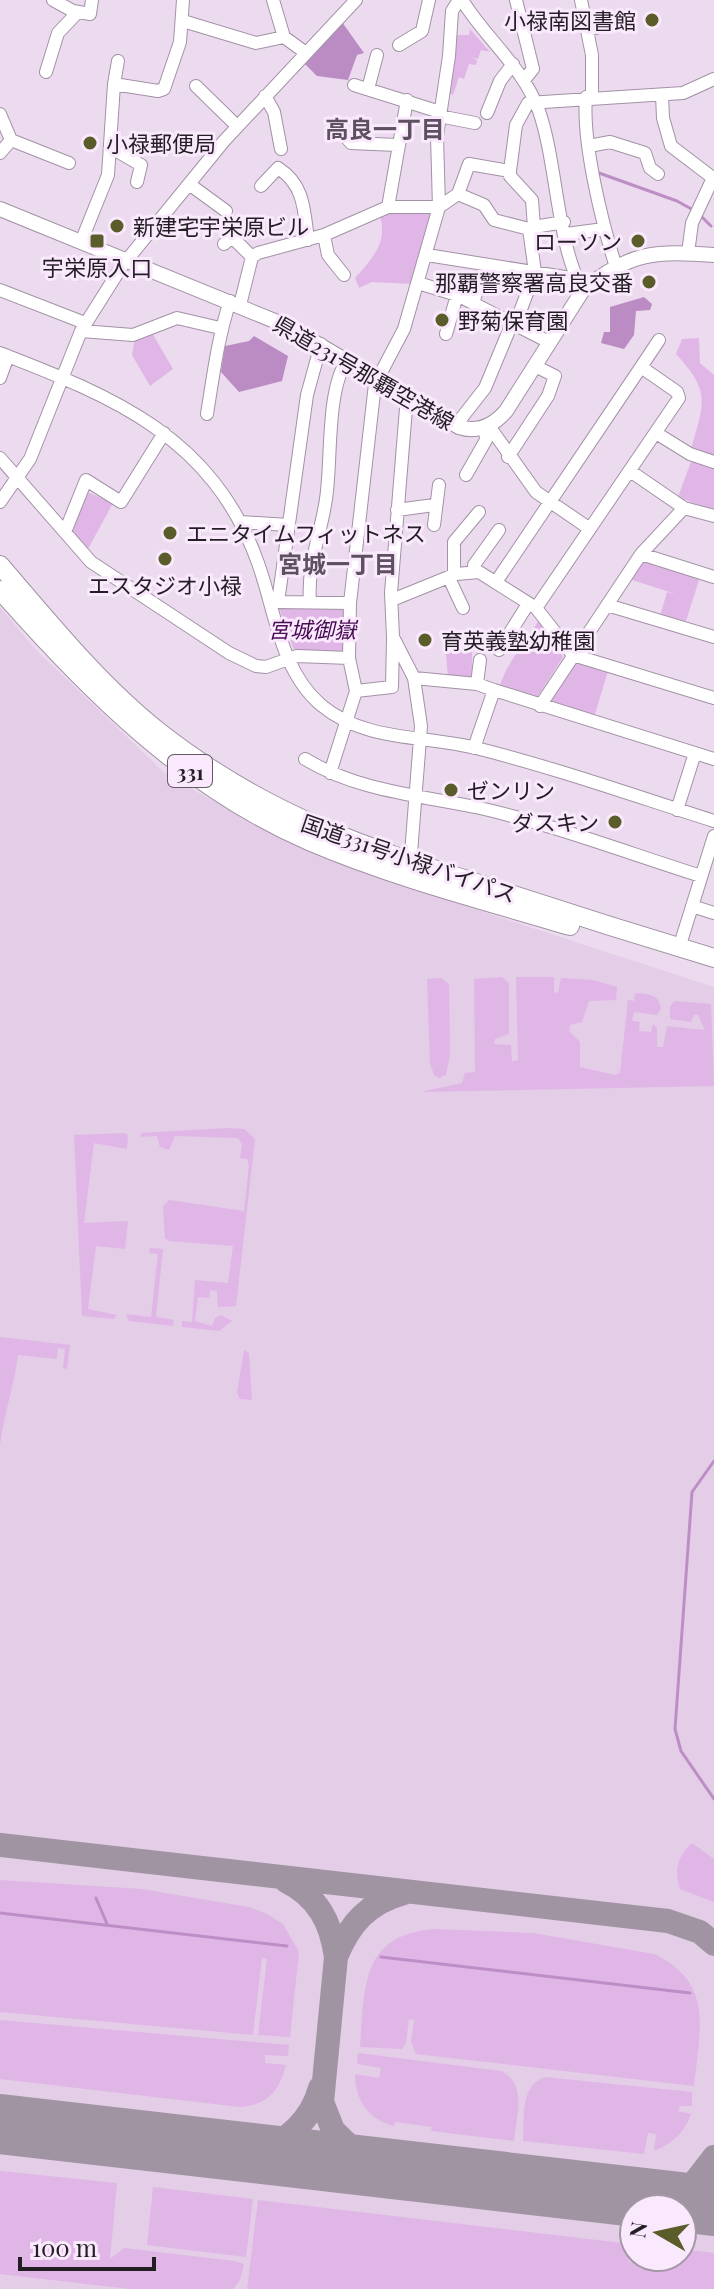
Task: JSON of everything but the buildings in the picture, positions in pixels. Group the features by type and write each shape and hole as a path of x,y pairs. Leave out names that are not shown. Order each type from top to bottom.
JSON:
{"highway":[{"name":"国道331号小禄バイパス","path":"0,565 107,684 156,730 268,805 410,869 714,970"},
{"name":"国道331号小禄バイパス","path":"0,590 97,695 147,740 200,779 309,840 714,958"}],"main road":[{"name":"県道231号那覇空港線","path":"0,209 235,303 321,344 465,429 487,427 506,411 549,342 580,284 652,253 714,255"}],"street":[{"path":"53,0 90,14 92,0"},
{"path":"114,84 158,91 164,89 180,42 183,0"},
{"path":"273,0 284,37 306,53"},
{"path":"0,502 18,479 37,444 83,327 128,261 237,126 356,0"},
{"path":"399,45 422,31 429,0"},
{"path":"330,773 356,691 349,658 350,603 358,503 375,384 397,346 439,207 440,114 452,11 461,0 513,64 535,101 580,284 535,272 427,255"},
{"path":"516,0 533,69 524,80"},
{"path":"581,0 592,55 584,121 604,229 616,267"},
{"path":"46,72 58,33 78,12"},
{"path":"183,21 256,43 284,37"},
{"path":"587,30 613,24"},
{"path":"368,89 377,55"},
{"path":"81,242 108,175 118,61"},
{"path":"487,113 500,81 513,64"},
{"path":"456,425 485,388 535,272 532,200 510,176 516,125 527,104 589,97 683,93 714,79"},
{"path":"354,85 475,123"},
{"path":"196,86 237,126"},
{"path":"662,95 671,146 713,178 692,223 688,253"},
{"path":"265,96 274,112 281,149"},
{"path":"388,207 407,100"},
{"path":"0,114 11,140 69,163"},
{"path":"337,127 351,143 397,145"},
{"path":"0,153 11,140"},
{"path":"589,146 610,142 645,153 650,168 658,174"},
{"path":"110,147 141,165 137,182"},
{"path":"252,257 324,235 388,207 439,207 458,194 469,164 510,171"},
{"path":"261,186 278,168 302,192 308,240"},
{"path":"189,184 226,211"},
{"path":"458,194 484,205 494,220 531,228 604,229"},
{"path":"324,235 328,255 344,275"},
{"path":"224,244 232,237 237,239 252,257"},
{"path":"207,414 219,358 220,328 235,303 252,257"},
{"path":"473,303 485,265"},
{"path":"418,283 457,295 549,342"},
{"path":"0,290 83,327 133,335 177,318 220,328"},
{"path":"446,334 457,295"},
{"path":"496,582 659,340"},
{"path":"321,344 307,395 278,602 350,603"},
{"path":"0,378 4,355 63,377 125,406 164,433 216,486 240,522 258,562 288,658 309,693 346,722 372,731 474,748 714,821"},
{"path":"310,602 315,537 326,502 335,400 339,376 347,360"},
{"path":"508,457 548,396 555,376 535,366"},
{"path":"499,650 590,529 679,398 677,392 641,367"},
{"path":"356,691 392,687 392,600 407,396"},
{"path":"487,427 525,481 590,529"},
{"path":"466,475 486,440 487,427"},
{"path":"65,532 86,480 121,502 164,433"},
{"path":"656,433 690,454 714,462"},
{"path":"0,458 91,562 229,653 256,666 266,667 288,658 349,658"},
{"path":"630,471 684,508 714,516"},
{"path":"434,525 434,505 439,485"},
{"path":"397,510 434,505"},
{"path":"540,706 641,554 684,508"},
{"path":"463,608 452,577 454,542 479,512"},
{"path":"240,522 288,525"},
{"path":"474,572 474,565 499,530"},
{"path":"641,554 714,577"},
{"path":"392,600 474,572 496,582 532,606 573,655 714,698"},
{"path":"607,605 714,637"},
{"path":"393,637 414,678 421,739 410,869"},
{"path":"477,684 480,660"},
{"path":"414,678 477,684 714,759"},
{"path":"474,748 494,690"},
{"path":"677,810 695,753"},
{"path":"305,759 330,773 379,790 481,808 701,876"},
{"path":"679,948 714,836"},
{"path":"692,906 714,913"}],"shaded area":[{"path":"342,22 364,53 357,55 348,80 317,76 304,63"},
{"path":"644,297 652,304 650,310 636,311 634,335 624,349 601,343 604,332 610,332 610,307"},
{"path":"254,336 288,356 282,381 239,392 221,372 225,346 249,341"},
{"path":"0,607 35,649 168,776 287,841 361,872 714,987 714,2289 0,2289"}],"green space":[{"path":"470,29 490,52 481,50 478,59 471,57 477,60 476,65 469,64 464,79 459,77 453,95 448,93 455,35 469,35"},
{"path":"400,211 432,214 413,284 372,282 359,288 355,278 380,242 380,216"},
{"path":"151,331 173,369 150,386 132,355 135,337"},
{"path":"699,338 700,363 714,375 714,460 690,453 702,400 696,379 676,354 682,339"},
{"path":"692,459 714,466 714,511 678,497"},
{"path":"85,491 113,503 88,549 71,531"},
{"path":"645,559 700,577 685,624 660,616 667,592 676,594 629,579"},
{"name":"宮城御嶽","path":"278,605 345,607 346,647 341,654 295,653"},
{"path":"539,620 563,657 536,699 499,688 511,661"},
{"path":"472,649 472,679 448,678 446,654"},
{"path":"577,661 608,671 594,717 550,703 549,700"},
{"path":"502,977 509,983 509,1034 495,1039 494,1044 511,1045 512,1061 518,1060 516,977 554,977 554,992 558,993 561,978 593,980 617,987 616,1000 589,1001 582,1022 570,1025 569,1031 580,1042 580,1067 615,1075 620,1073 628,1000 634,1001 635,993 652,995 660,1004 657,1015 634,1012 632,1021 640,1022 639,1031 651,1032 653,1024 657,1028 657,1047 663,1047 667,1026 705,1030 698,1015 694,1015 691,1022 670,1019 670,1006 675,1001 711,1004 714,1086 421,1092 462,1083 465,1073 475,1072 474,979"},
{"path":"441,978 449,984 450,1054 446,1075 439,1078 434,1075 430,1063 427,979"},
{"path":"244,1129 255,1139 236,1306 218,1307 217,1291 210,1290 209,1298 198,1297 195,1321 212,1326 215,1318 221,1315 232,1321 219,1331 182,1327 182,1321 192,1322 195,1280 228,1283 233,1246 169,1241 165,1238 163,1206 169,1200 244,1211 249,1165 247,1159 240,1158 242,1144 238,1138 175,1136 169,1150 160,1147 157,1136 141,1137 141,1133"},
{"path":"74,1135 128,1135 127,1149 94,1143 84,1223 128,1221 125,1249 96,1246 88,1309 117,1315 114,1319 82,1316"},
{"path":"150,1248 163,1249 156,1317 174,1320 173,1326 129,1321 126,1314 151,1317 158,1254 149,1253"},
{"path":"0,1337 70,1345 67,1369 63,1368 65,1349 58,1348 57,1359 18,1355 0,1445"},
{"path":"244,1350 249,1353 252,1400 240,1399 237,1393"},
{"path":"692,1843 714,1859 714,1902 680,1889 678,1864"},
{"path":"0,1880 142,1889 249,1907 267,1914 283,1924 299,1952 290,2037 258,2035 267,1959 262,1958 253,2035 0,2012"},
{"path":"434,1929 533,1933 654,1954 673,1965 695,1993 699,2009 694,2086 416,2054 411,2041 414,2020 409,2019 406,2043 402,2049 360,2047 366,1985 379,1953 410,1933"},
{"path":"0,2020 289,2045 288,2056 265,2055 265,2063 286,2065 280,2082 265,2100 240,2107 0,2079"},
{"path":"358,2053 501,2071 515,2084 518,2092 514,2141 431,2131 432,2127 395,2122 394,2126 377,2119 360,2100 355,2074 379,2078 381,2068 357,2064"},
{"path":"545,2077 692,2092 692,2106 680,2106 678,2111 691,2114 677,2137 654,2151 656,2134 648,2133 644,2154 523,2141 527,2095 537,2081"},
{"path":"0,2171 117,2183 110,2259 124,2248 234,2261 244,2264 240,2280 233,2289 130,2289 0,2274"},
{"path":"153,2187 253,2199 246,2257 147,2245"},
{"path":"258,2200 618,2242 618,2273 698,2273 698,2251 714,2253 714,2289 247,2289"}],"waterway":[{"path":"599,173 677,201 695,211"},
{"path":"700,215 711,226"},
{"path":"714,1461 692,1492 675,1729 681,1751 714,1799"},
{"path":"96,1898 107,1924"},
{"path":"0,1913 287,1946"},
{"path":"381,1957 690,1993"}],"taxiway":[{"path":"0,1845 668,1921 700,1932 714,1944"},
{"path":"286,1881 307,1895 321,1912 331,1933 336,1957 322,2102 333,2130 371,2167"},
{"path":"336,1957 347,1934 362,1916 380,1902 404,1893"},
{"path":"257,2153 297,2128 311,2110 320,2088"},
{"path":"686,2193 714,2157"}],"runway":[{"path":"0,2124 714,2206"}],"place":[{"name":"小禄南図書館","path":"652,20"},
{"name":"小禄郵便局","path":"90,143"},
{"name":"新建宅宇栄原ビル","path":"117,226"},
{"name":"宇栄原入口","path":"97,241"},
{"name":"ローソン","path":"638,241"},
{"name":"那覇警察署高良交番","path":"649,282"},
{"name":"野菊保育園","path":"442,320"},
{"name":"エニタイムフィットネス","path":"170,533"},
{"name":"エスタジオ小禄","path":"165,559"},
{"name":"育英義塾幼稚園","path":"425,640"},
{"name":"ゼンリン","path":"451,790"},
{"name":"ダスキン","path":"615,822"}],"district":[{"name":"高良一丁目","path":"385,128"},
{"name":"宮城一丁目","path":"338,563"}]}
